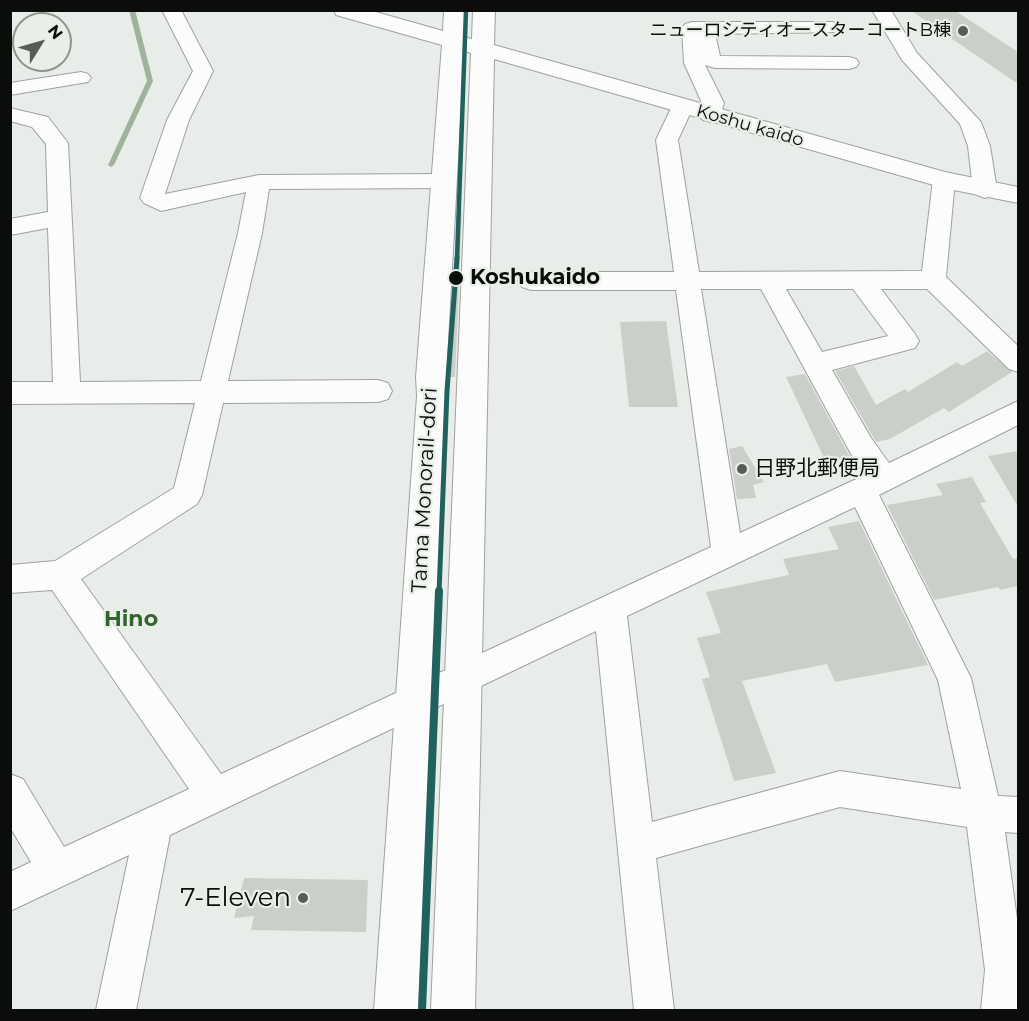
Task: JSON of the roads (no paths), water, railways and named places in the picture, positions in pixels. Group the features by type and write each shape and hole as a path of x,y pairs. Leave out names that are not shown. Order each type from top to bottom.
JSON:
{"main road":[{"path":"344,10 483,51"},
{"name":"Tama Monorail-dori","path":"396,1011 432,396 431,377 455,10"},
{"name":"Tama Monorail-dori","path":"453,1011 460,680 476,305 484,10"},
{"name":"Koshu kaido","path":"483,51 944,180 1018,195"}],"street":[{"path":"171,10 203,71 178,120 152,198 161,203 259,182 444,181"},
{"path":"881,10 909,57 970,122 979,146 985,190"},
{"path":"702,19 711,60 716,62 849,63"},
{"path":"711,115 713,103 694,63 692,28 702,19 790,19 832,28"},
{"path":"10,89 81,78"},
{"path":"682,107 667,140 727,552"},
{"path":"10,114 40,122 57,143 67,392"},
{"path":"933,280 944,180"},
{"path":"10,579 60,575 187,495 250,233 259,182"},
{"path":"10,228 59,218"},
{"path":"531,281 933,280 1018,362"},
{"path":"769,281 861,446 873,484 954,678 984,813 1012,971 1001,1011"},
{"path":"814,363 906,341 861,281"},
{"path":"10,393 378,391"},
{"path":"10,892 873,484 1018,412"},
{"path":"60,575 214,795"},
{"path":"610,609 654,1011"},
{"path":"637,845 840,789 958,806 984,813 1018,815"},
{"path":"10,792 57,870"},
{"path":"116,1011 154,823"}],"waterway":[{"path":"111,165 150,81 132,10"}],"place":[{"name":"ニューロシティオースターコートB棟","path":"963,31"},
{"name":"Koshukaido","path":"456,278"},
{"name":"日野北郵便局","path":"742,469"},
{"name":"7-Eleven","path":"303,898"}],"district":[{"name":"Hino","path":"131,620"}]}
